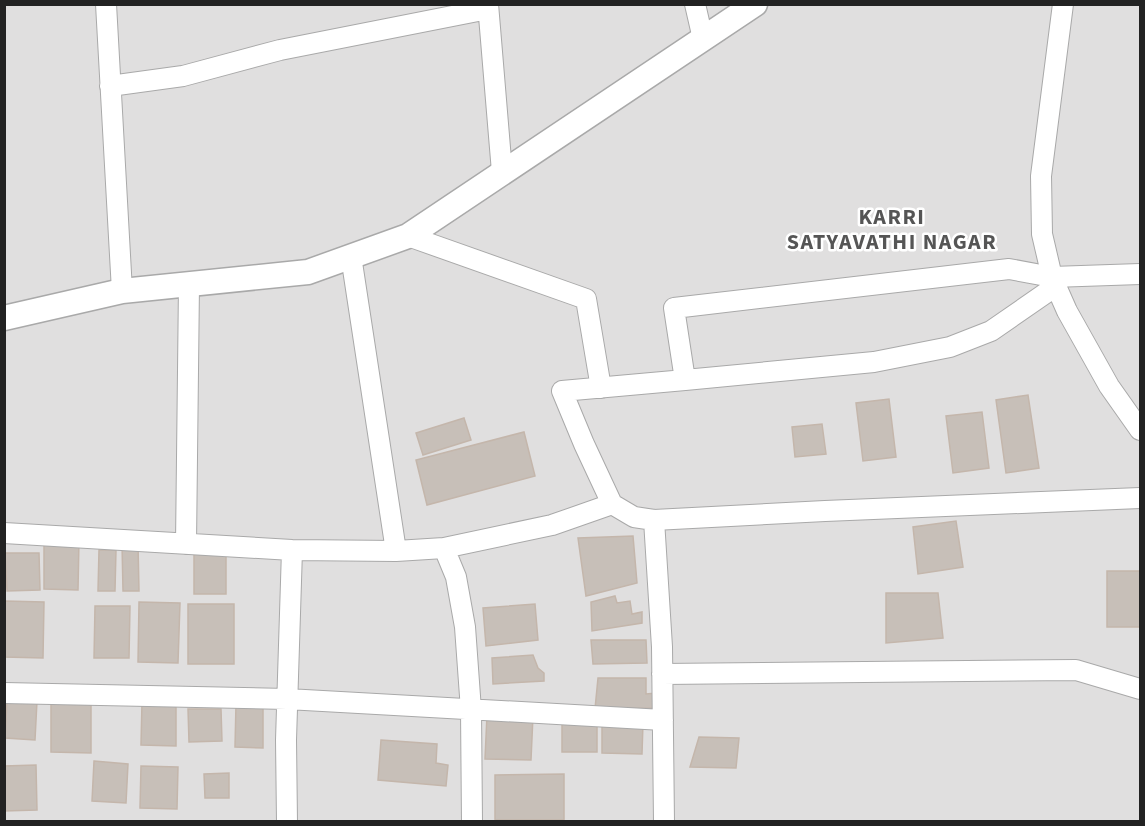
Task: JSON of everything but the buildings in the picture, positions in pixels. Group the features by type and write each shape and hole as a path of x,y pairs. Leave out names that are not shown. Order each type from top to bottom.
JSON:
{"street":[{"path":"105,4 122,291"},
{"path":"695,4 703,39"},
{"path":"4,318 122,291 308,272 408,236 755,4"},
{"path":"1063,4 1041,176 1042,234 1054,282 1067,311 1109,386 1140,430"},
{"path":"110,86 183,76 280,50 488,7 502,172"},
{"path":"408,236 586,299 601,388"},
{"path":"351,256 396,551"},
{"path":"685,380 674,308 1009,269 1054,282 1140,274"},
{"path":"1054,282 991,331 950,347 874,362 562,391 612,504 634,517 654,520 1140,498"},
{"path":"186,544 189,284"},
{"path":"4,533 292,550 396,551 444,548 552,525 612,504"},
{"path":"654,520 662,674 664,822"},
{"path":"444,548 456,577 463,617 471,710 472,822"},
{"path":"287,822 287,699 292,550"},
{"path":"662,674 1076,669 1140,689"},
{"path":"4,693 287,699 663,720"}],"shaded area":[{"path":"5,5 1140,5 1140,821 5,822"}],"district":[{"name":"KARRI SATYAVATHI NAGAR","path":"892,228"}]}
